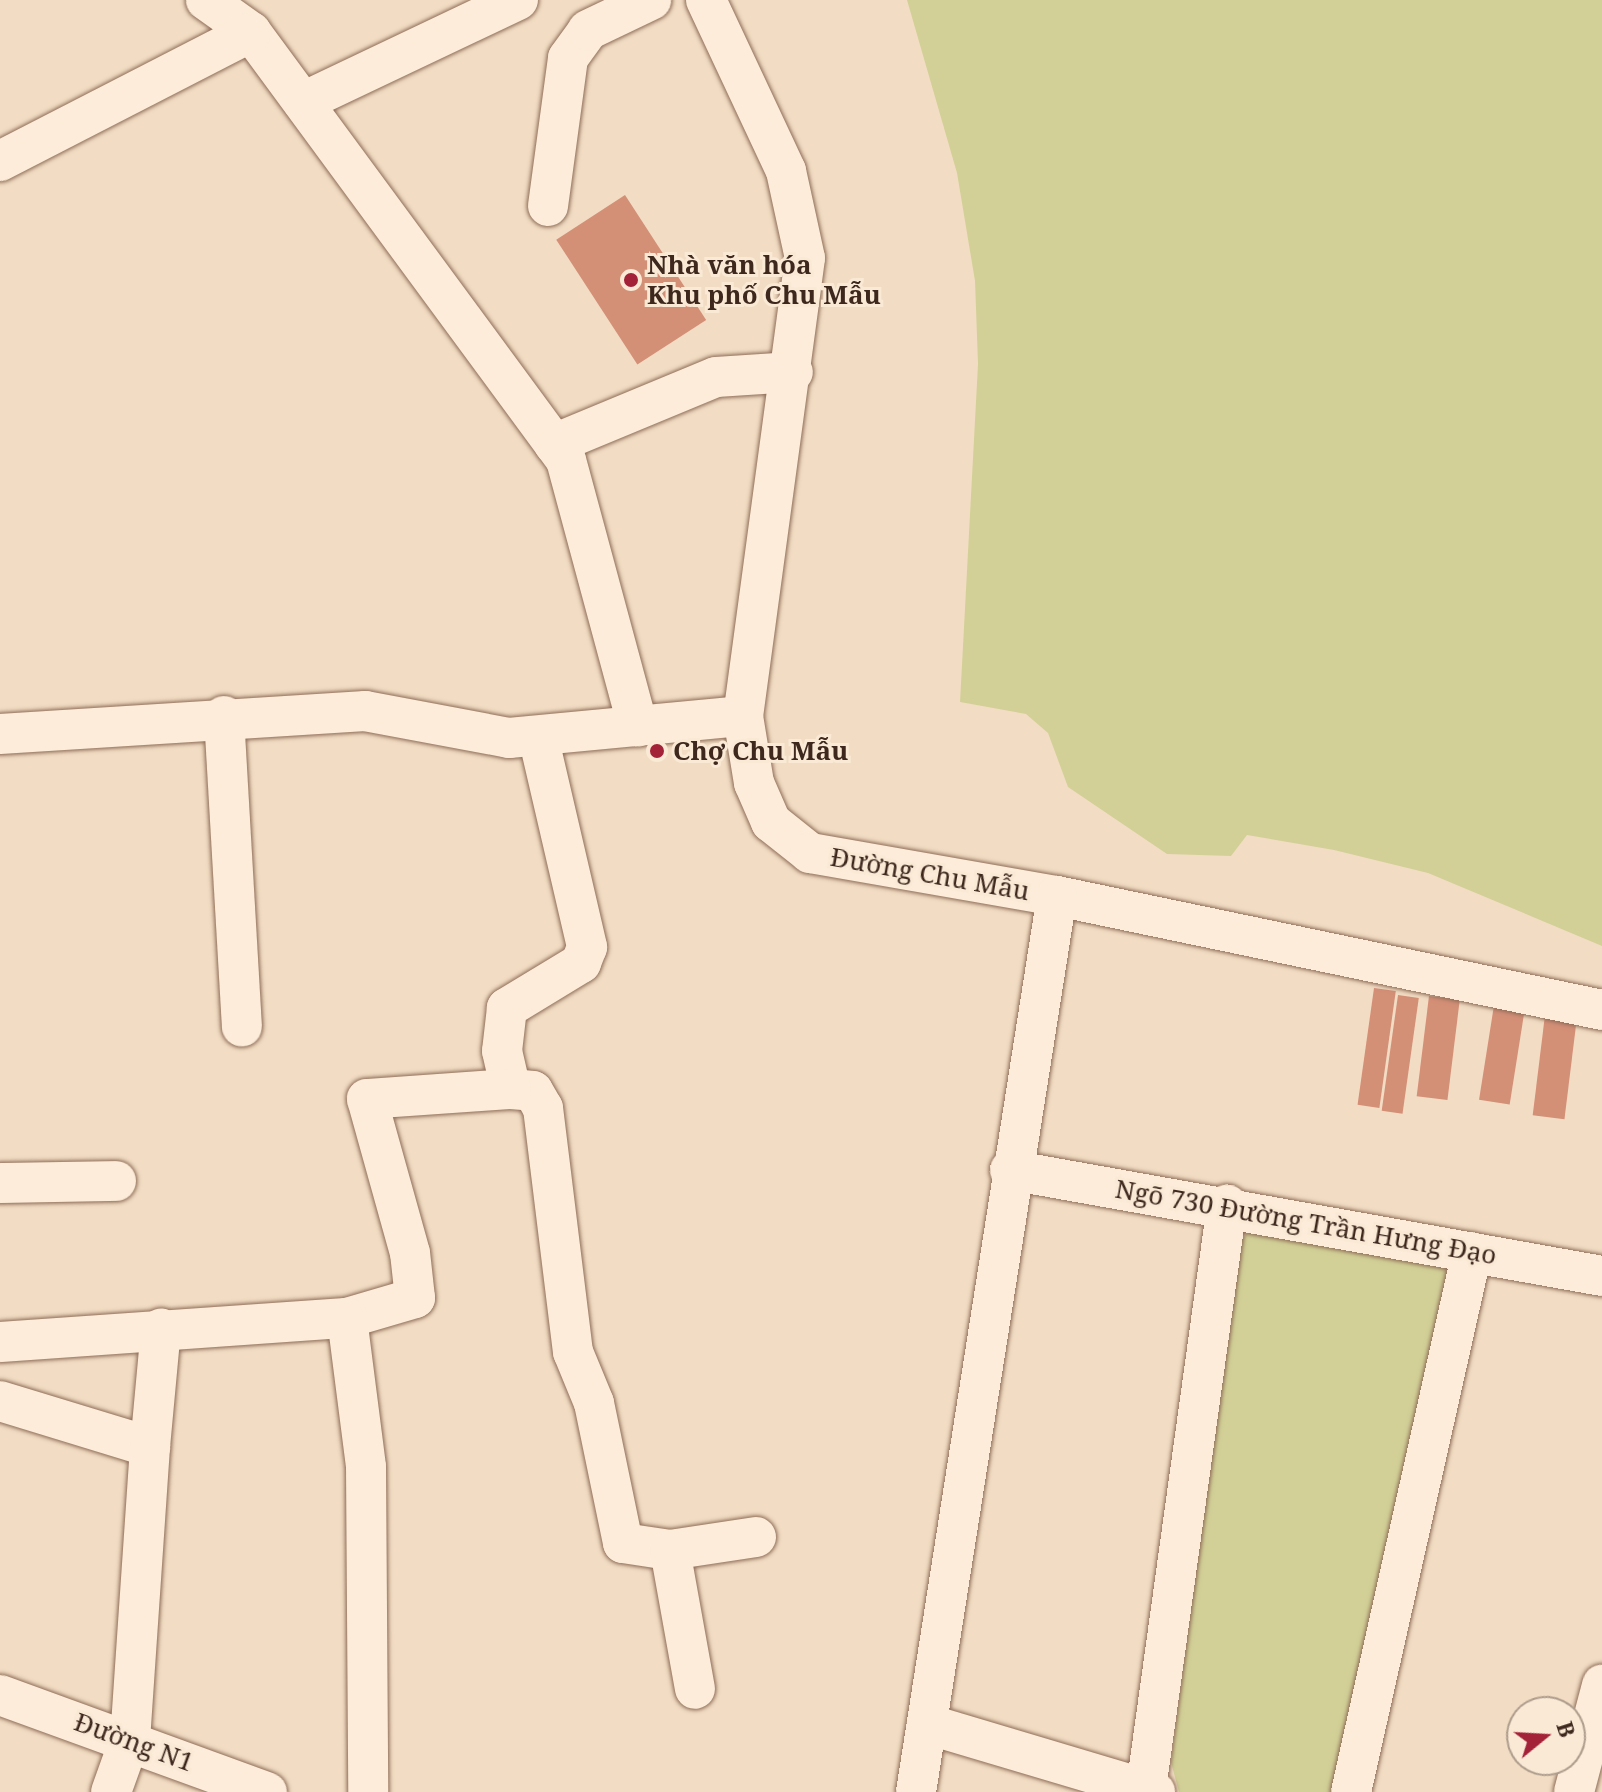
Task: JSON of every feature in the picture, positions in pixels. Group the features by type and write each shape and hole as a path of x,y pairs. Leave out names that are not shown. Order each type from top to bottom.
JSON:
{"street":[{"path":"206,0 251,32 566,460 638,726"},
{"path":"303,102 518,0"},
{"path":"548,206 568,58 588,30 651,0"},
{"name":"Đường Chu Mẫu","path":"706,0 786,171 805,258 793,372 743,716 754,783 771,822 810,853 1057,896 1602,1010"},
{"path":"0,161 251,32"},
{"path":"554,444 716,377 793,372"},
{"path":"0,734 224,716 365,711 509,738 743,716"},
{"path":"224,716 242,1026"},
{"path":"511,1089 499,1024 507,1008 581,963 587,947 538,736"},
{"path":"916,1792 1010,1170 1057,896"},
{"path":"0,1342 347,1318 415,1298 410,1253 367,1099 511,1089 533,1091 543,1108 573,1352 594,1403 623,1543 670,1550 756,1537"},
{"name":"Ngõ 730 Đường Trần Hưng Đạo","path":"1010,1170 1227,1205 1602,1276"},
{"path":"0,1183 116,1181"},
{"path":"927,1724 1150,1790 1227,1205"},
{"path":"1351,1792 1472,1252"},
{"path":"347,1318 366,1467 368,1792"},
{"path":"111,1792 130,1739 161,1329"},
{"path":"0,1401 150,1447"},
{"path":"670,1550 695,1689"},
{"path":"1574,1792 1602,1685"},
{"name":"Đường N1","path":"0,1695 130,1739 267,1792"}],"shaded area":[{"path":"907,0 1602,0 1602,946 1428,873 1334,850 1247,835 1231,856 1167,854 1068,787 1048,733 1026,714 960,702 978,364 975,281 957,173"},
{"path":"1248,1232 1445,1266 1450,1280 1336,1792 1179,1792 1171,1762 1239,1243"}],"building":[{"name":"Nhà văn hóa Khu phố Chu Mẫu","path":"625,195 706,320 637,365 556,240"},
{"path":"1374,988 1396,991 1379,1108 1358,1105"},
{"path":"1398,995 1419,998 1403,1114 1382,1111"},
{"path":"1429,996 1460,1000 1447,1100 1417,1096"},
{"path":"1495,999 1526,1004 1510,1105 1479,1100"},
{"path":"1545,1015 1577,1019 1564,1119 1533,1115"}],"place":[{"name":"Nhà văn hóa Khu phố Chu Mẫu","path":"631,280"},
{"name":"Chợ Chu Mẫu","path":"657,751"}]}
